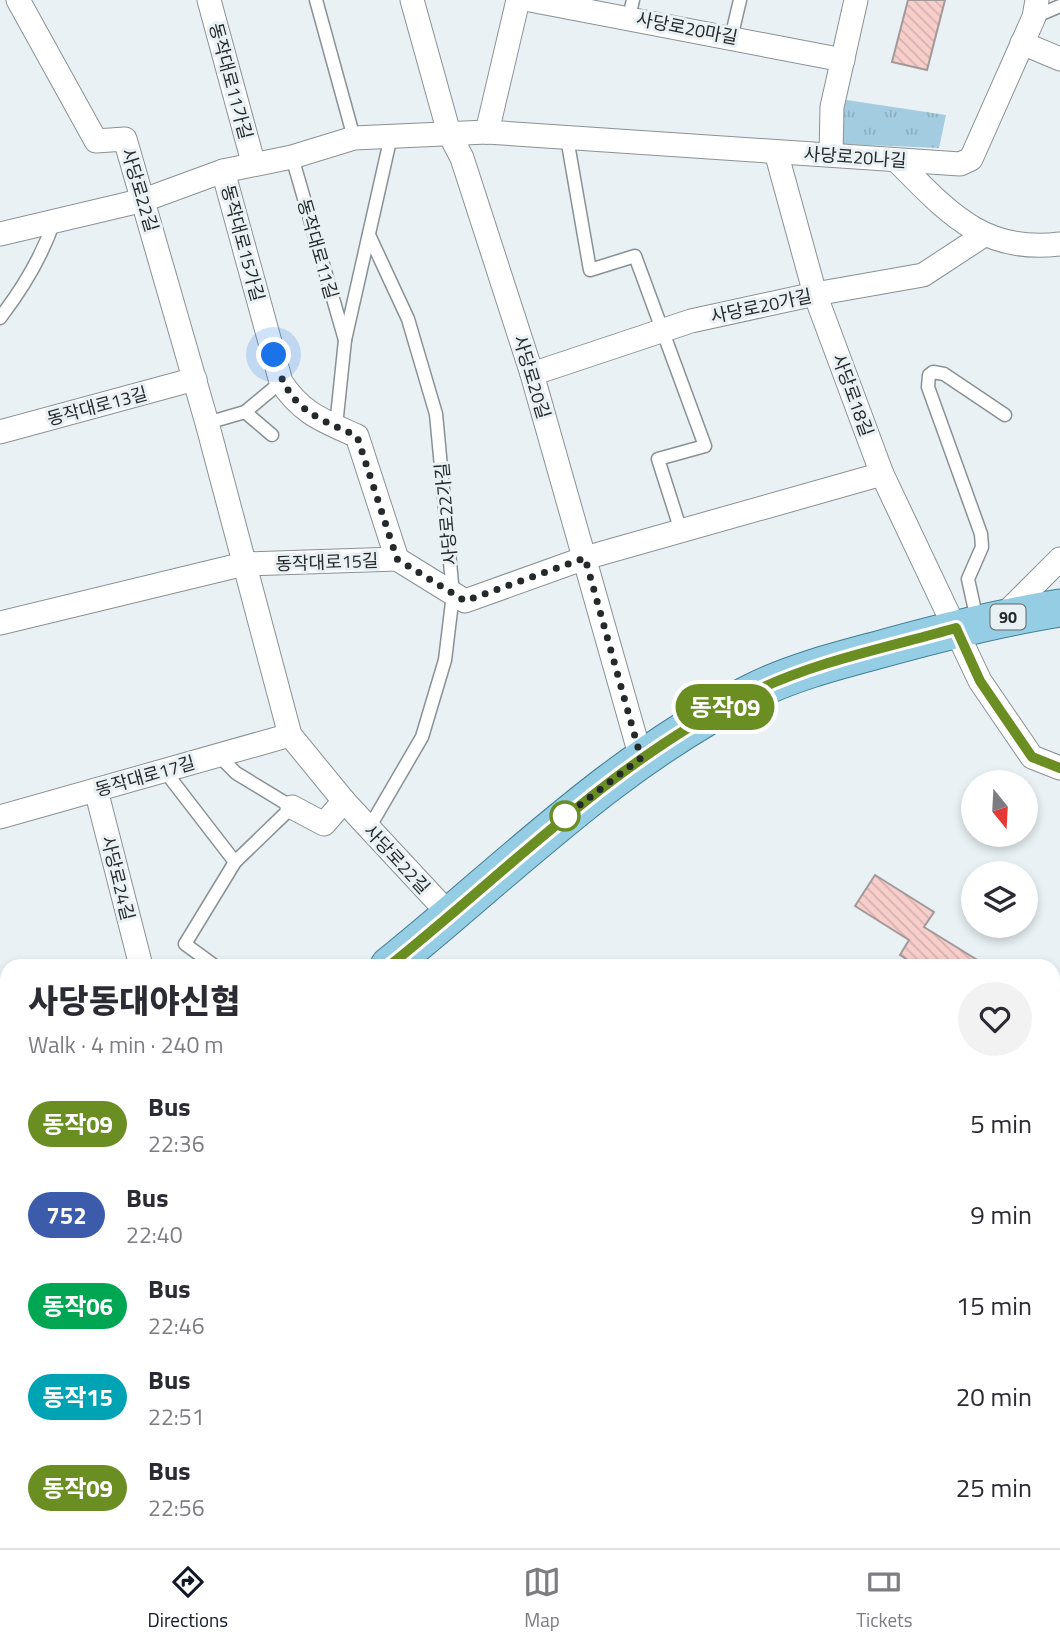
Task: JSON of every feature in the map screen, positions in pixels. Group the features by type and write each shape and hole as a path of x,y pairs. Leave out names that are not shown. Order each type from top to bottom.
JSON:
{"main road":[{"name":"90","path":"398,959 582,802 641,758 755,691 807,670 978,623 1060,608"}],"street":[{"name":"동작대로11가길","path":"208,0 253,162"},
{"name":"사당로20길","path":"412,0 449,133 462,158 533,373 641,758"},
{"path":"487,132 518,0"},
{"name":"사당로20마길","path":"530,0 631,8 731,38 843,60"},
{"path":"831,155 832,107 856,0"},
{"name":"사당로22길","path":"13,7 96,141 125,139 195,379 290,735 344,802 451,916"},
{"name":"사당로20나길","path":"449,133 487,132 960,164 971,159 1035,8"},
{"path":"1022,43 1060,59"},
{"path":"0,234 144,200 253,162 292,157 354,138 449,133"},
{"name":"사당로18길","path":"776,152 815,293 882,474 978,623 980,681 1032,757 1060,768"},
{"path":"896,160 958,221 984,235 1022,245 1060,244"},
{"name":"동작대로15가길","path":"223,171 281,382 293,401 317,419 357,436 397,559"},
{"name":"사당로20가길","path":"533,373 691,321 815,293 923,275 984,235"},
{"name":"동작대로13길","path":"0,432 195,379"},
{"path":"453,594 465,601 585,558 882,474"},
{"name":"동작대로15길","path":"0,623 244,564 397,559 453,594"},
{"path":"978,623 1060,559"},
{"name":"동작대로17길","path":"0,817 290,735"},
{"name":"사당로24길","path":"96,790 139,959"},
{"path":"292,807 324,824 344,802"}],"lane":[{"path":"316,0 354,138"},
{"path":"731,38 740,0"},
{"path":"1035,8 1060,6"},
{"path":"336,426 345,340 391,136"},
{"path":"567,138 590,270 635,256 705,446 658,459 681,531"},
{"name":"동작대로11길","path":"292,157 345,340"},
{"path":"0,318 21,291 46,246 54,221"},
{"name":"사당로22가길","path":"369,236 408,319 436,414 453,594 445,660 422,737 369,828"},
{"path":"978,623 968,579 982,547 981,534 928,387 929,375 933,372 944,374 1005,415"},
{"path":"207,424 245,412 281,382"},
{"path":"245,412 272,435"},
{"path":"205,959 185,944 235,862 292,807 236,774 219,756"},
{"path":"164,770 235,862"}],"green space":[{"path":"840,99 946,115 939,148 843,144"}],"building":[{"path":"908,0 945,0 927,70 892,62"},
{"path":"875,875 934,912 924,927 976,959 906,959 900,955 909,940 855,906"}],"bus line":[{"name":"동작09","path":"398,959 582,802 641,758 738,699 807,670 956,628 980,681 1032,757 1060,768"}],"route":[{"path":"274,355 281,382 293,401 317,419 357,436 397,559 465,601 585,558 641,758 563,818 565,816"}]}
